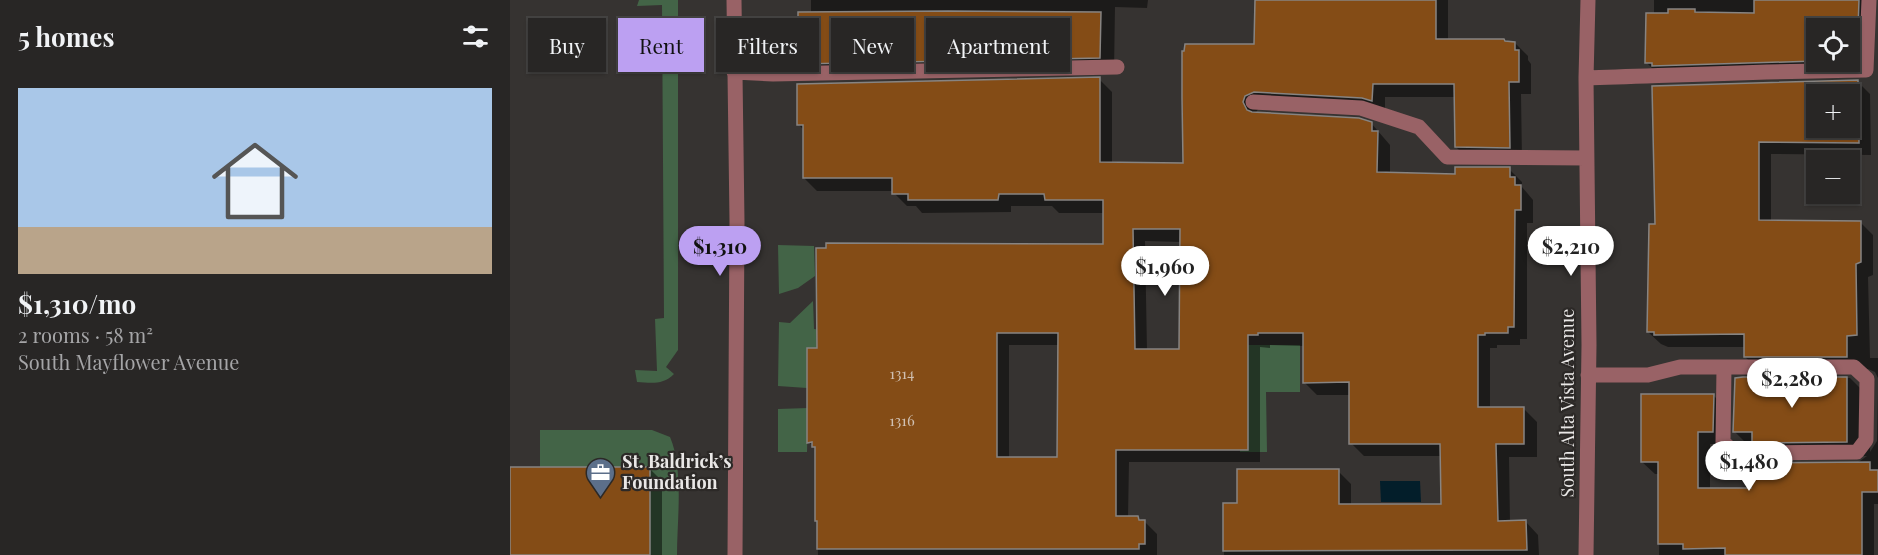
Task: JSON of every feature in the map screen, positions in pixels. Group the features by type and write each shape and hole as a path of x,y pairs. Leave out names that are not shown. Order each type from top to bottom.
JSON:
{"street":[{"path":"734,0 734,18"},
{"name":"South Alta Vista Avenue","path":"1586,555 1588,0"},
{"path":"1586,78 1698,75 1745,71 1866,70 1869,0"},
{"path":"735,555 737,221 734,72 773,74 1117,67"},
{"path":"1254,102 1361,108 1419,127 1447,157 1586,158"},
{"path":"1588,375 1648,375 1680,367 1724,367 1854,367 1867,379 1866,440 1857,452 1735,453 1723,442 1724,367"}],"green space":[{"path":"639,0 678,0 678,18 662,18 662,5 637,6"},
{"path":"662,72 678,72 678,350 666,367 674,374 661,382 637,382 635,370 657,371 655,319 664,318"},
{"path":"778,245 814,246 815,276 798,288 779,294"},
{"path":"813,301 814,329 822,330 807,388 778,386 779,322 790,323"},
{"path":"1240,345 1300,345 1300,392 1266,392 1267,452 1240,452"},
{"path":"808,408 807,452 778,452 778,409"},
{"path":"540,430 652,430 670,437 677,464 678,479 677,555 650,555 650,467 540,467"}],"water":[{"path":"1380,481 1420,481 1421,502 1381,502"}],"building":[{"path":"1255,0 1436,0 1436,39 1504,39 1515,42 1515,50 1519,50 1519,82 1509,82 1510,148 1455,147 1454,84 1373,84 1372,101 1362,98 1254,92 1245,96 1243,102 1247,110 1252,112 1359,118 1372,122 1372,131 1378,131 1377,172 1455,174 1455,167 1510,167 1510,177 1515,177 1515,185 1521,185 1521,210 1515,210 1514,327 1508,327 1508,333 1478,335 1478,407 1524,407 1524,444 1496,444 1498,521 1526,520 1527,550 1223,551 1223,503 1237,503 1237,469 1339,469 1339,504 1441,504 1440,444 1349,444 1349,382 1303,383 1303,333 1248,335 1248,450 1116,450 1116,516 1138,516 1139,520 1145,520 1145,544 1139,544 1139,549 817,549 815,447 812,447 812,442 807,443 807,348 817,348 816,248 826,248 826,243 1103,244 1103,200 1045,200 1044,194 999,194 998,200 908,200 908,194 892,194 892,178 803,178 803,125 797,125 797,84 1100,77 1100,162 1183,163 1182,51 1184,51 1185,44 1254,44","holes":["1133,229 1180,229 1179,349 1135,349","997,333 1058,333 1057,457 997,457"]},
{"path":"1754,0 1859,0 1858,18 1806,18 1806,61 1652,66 1652,63 1645,63 1646,13 1668,13 1668,9 1695,9 1695,12 1754,13"},
{"path":"798,12 1101,12 1100,58 1070,59 1070,18 926,18 926,61 914,62 914,18 831,18 831,63 819,64 819,18 798,18"},
{"path":"1858,80 1858,84 1806,84 1806,138 1859,138 1859,143 1759,142 1759,220 1861,221 1861,262 1856,264 1857,335 1847,336 1847,357 1744,357 1744,334 1654,335 1654,332 1647,332 1649,224 1655,224 1652,86"},
{"path":"1847,377 1847,442 1752,443 1752,432 1733,432 1735,378"},
{"path":"1641,394 1714,394 1713,432 1698,432 1698,488 1751,488 1752,463 1870,462 1870,470 1878,470 1878,492 1862,492 1862,555 1725,555 1725,548 1683,549 1683,544 1658,544 1658,462 1641,462"},
{"path":"510,467 650,467 650,555 510,555"}],"place":[{"name":"St. Baldrick’s Foundation","path":"601,498"}]}
